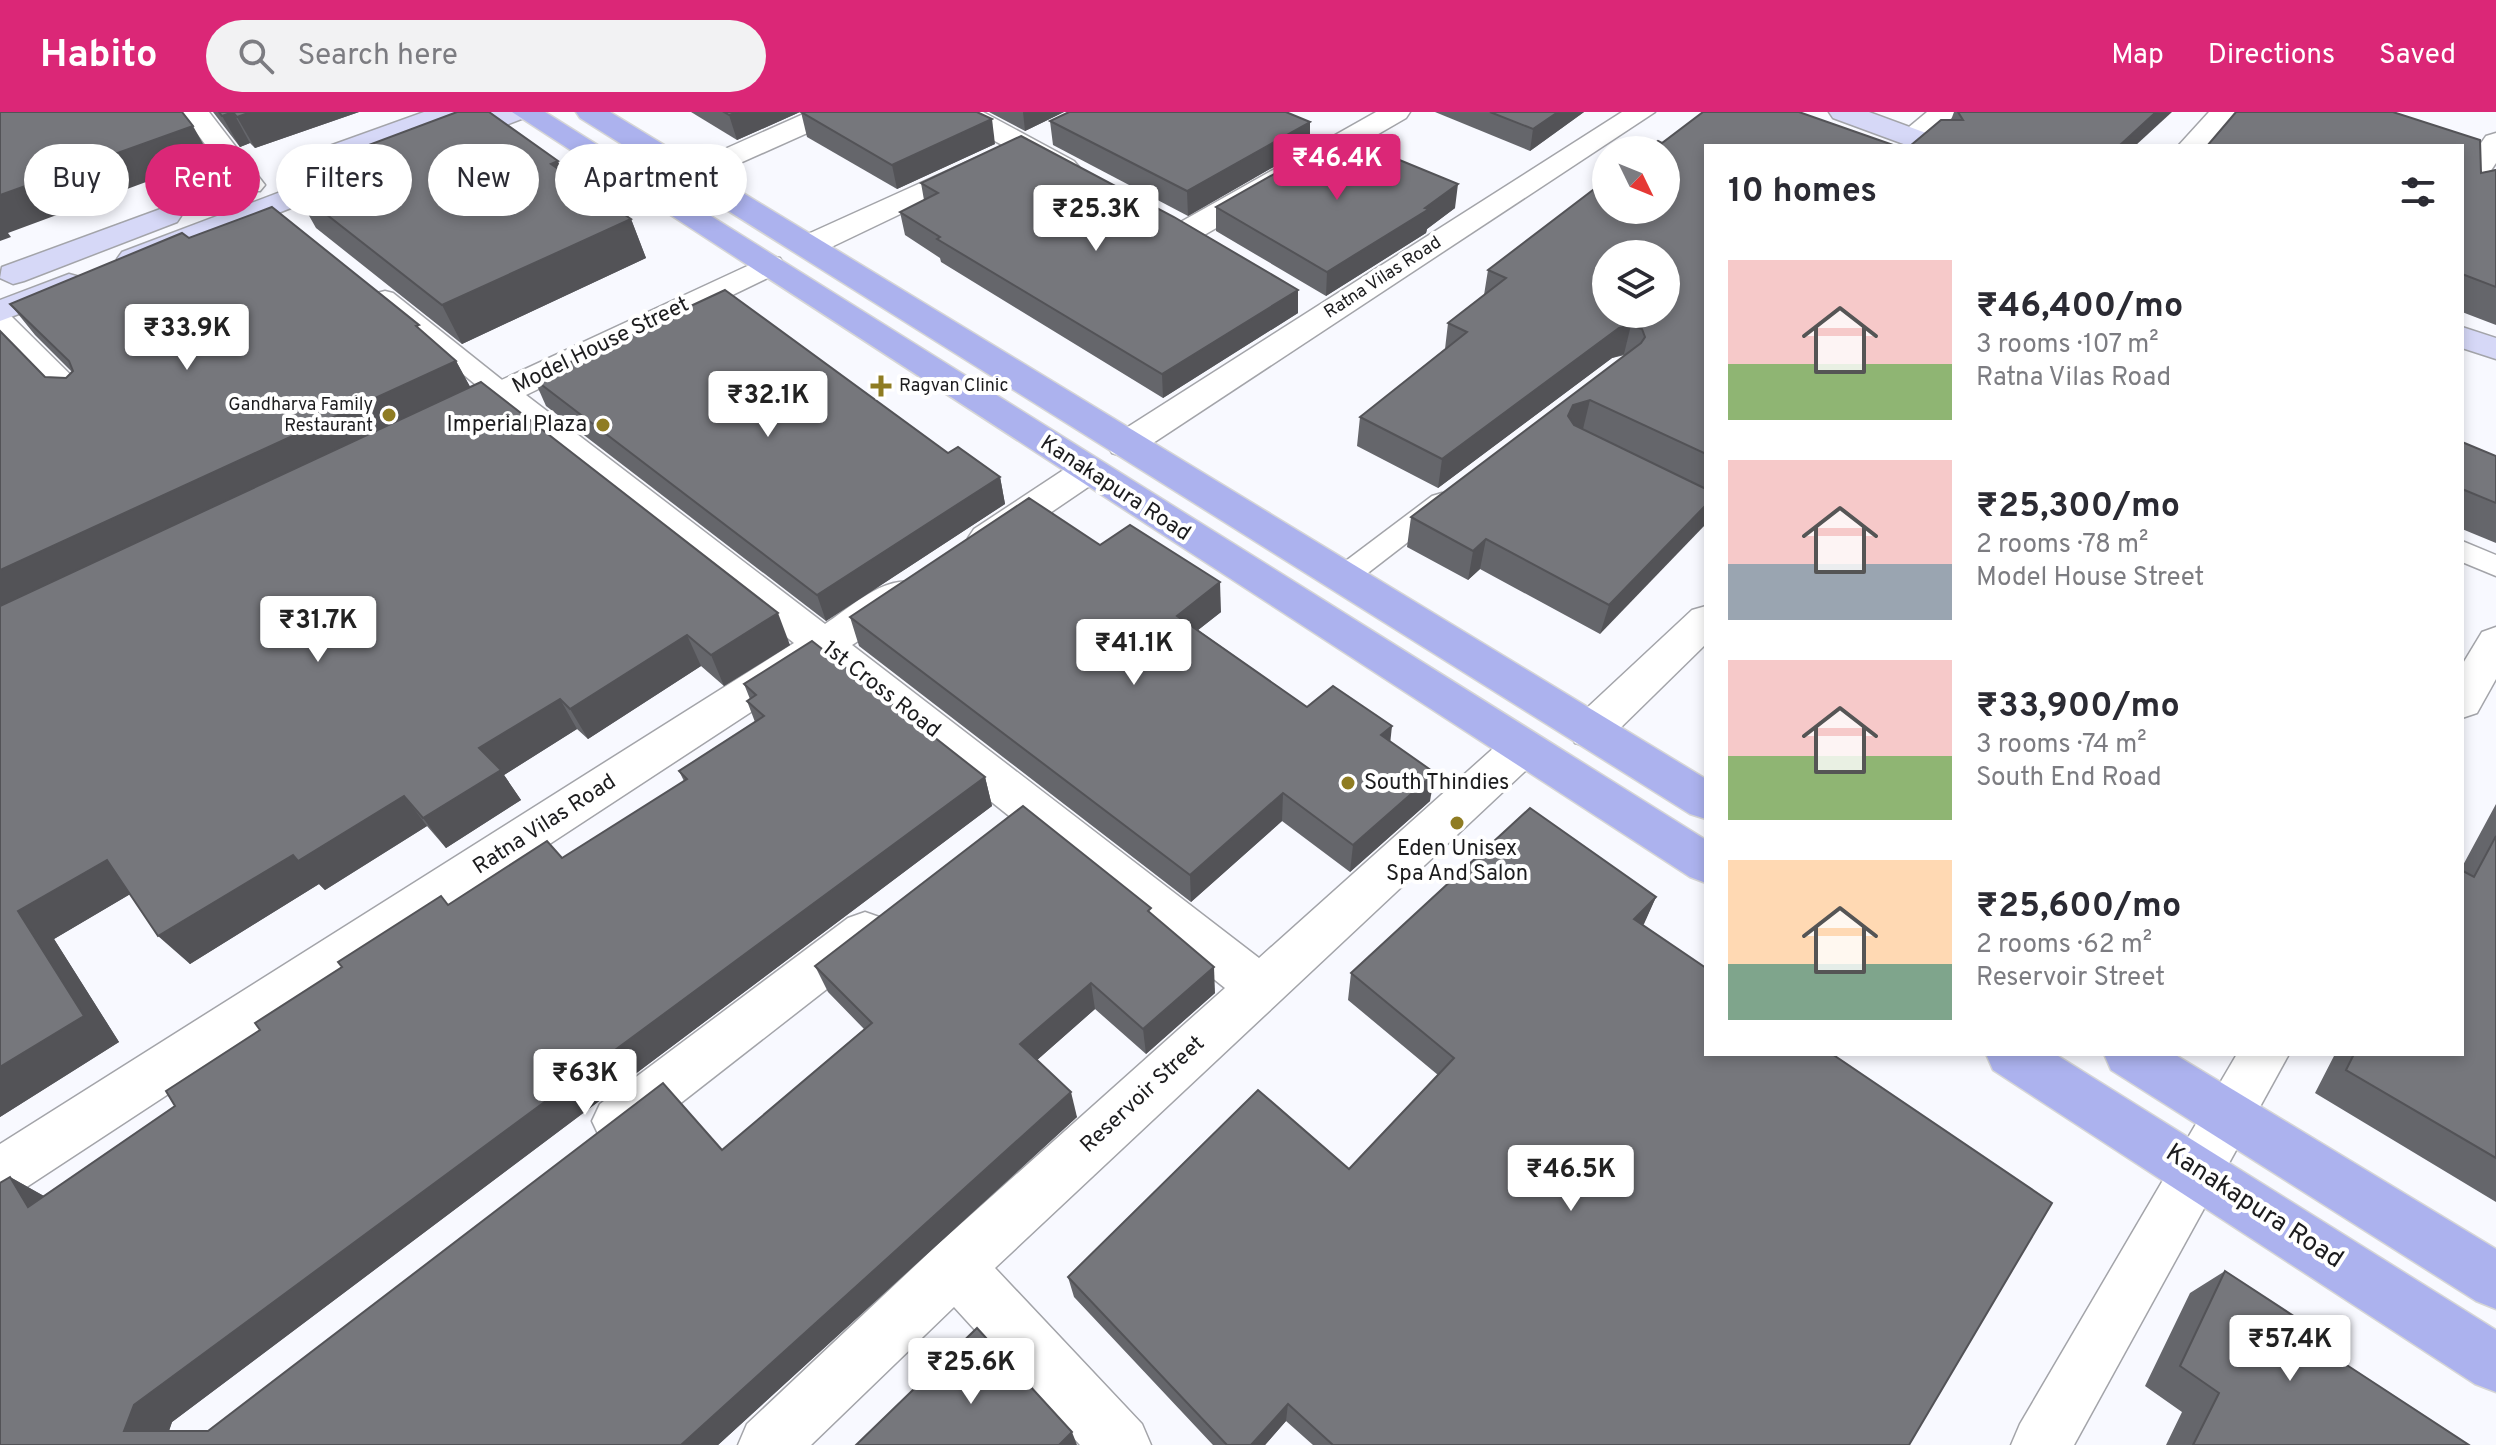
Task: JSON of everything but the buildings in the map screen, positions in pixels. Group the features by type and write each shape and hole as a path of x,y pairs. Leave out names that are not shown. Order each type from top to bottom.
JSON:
{"main road":[{"path":"260,196 450,112"},
{"path":"260,196 514,112"},
{"name":"Kanakapura Road","path":"526,112 1704,863"},
{"name":"Kanakapura Road","path":"590,112 643,144"},
{"path":"1843,112 1915,143"},
{"name":"Kanakapura Road","path":"747,207 1341,579 1704,800"},
{"path":"0,279 197,216"},
{"path":"0,311 214,216"},
{"path":"2464,338 2496,349"},
{"name":"Kanakapura Road","path":"2014,1056 2496,1363"},
{"path":"2132,1056 2496,1281"}],"street":[{"path":"195,112 219,144"},
{"path":"747,149 831,112"},
{"path":"962,112 1091,181"},
{"path":"1160,217 1200,238 1396,112"},
{"name":"Ratna Vilas Road","path":"1125,445 1316,306 1641,112"},
{"path":"1915,143 1945,112"},
{"path":"2194,144 2225,112"},
{"path":"810,245 1051,132"},
{"path":"2464,188 2496,142"},
{"name":"Model House Street","path":"445,421 769,265"},
{"name":"1st Cross Road","path":"502,393 824,646 1010,821 1260,987"},
{"name":"Ratna Vilas Road","path":"0,1174 824,646 1087,471"},
{"path":"1590,731 1704,622"},
{"path":"2464,698 2496,642"},
{"name":"Reservoir Street","path":"768,1445 955,1267 1522,748"},
{"path":"587,1145 903,903"},
{"path":"2041,1445 2263,1056"},
{"path":"955,1267 1121,1445"}],"lane":[{"path":"260,197 295,226"},
{"path":"368,285 502,393"},
{"path":"0,318 82,401"},
{"path":"1341,579 1459,488"},
{"path":"2464,552 2496,566"}],"place":[{"name":"Ragvan Clinic","path":"881,386"},
{"name":"Gandharva Family Restaurant","path":"389,415"},
{"name":"Imperial Plaza","path":"603,425"},
{"name":"South Thindies","path":"1348,783"},
{"name":"Eden Unisex Spa And Salon","path":"1457,823"}]}
